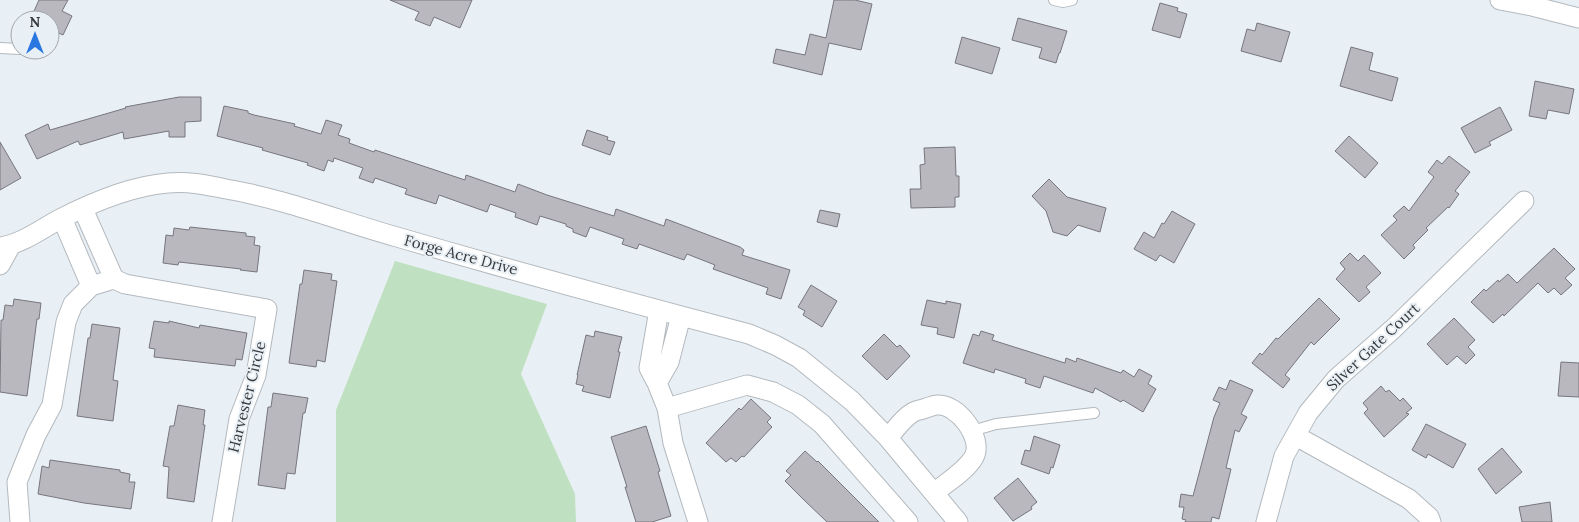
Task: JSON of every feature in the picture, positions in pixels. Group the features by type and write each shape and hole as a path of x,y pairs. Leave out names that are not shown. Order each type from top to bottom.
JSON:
{"street":[{"path":"1500,0 1579,18"},
{"name":"Forge Acre Drive","path":"0,265 6,246 62,218 141,187 169,183 194,183 303,207 395,236 749,334 775,345 799,358 852,401 888,438 958,522"},
{"name":"Silver Gate Court","path":"1266,522 1284,456 1308,413 1336,379 1393,329 1524,201"},
{"path":"20,522 17,482 36,436 52,405 66,322 73,304 91,286 114,278 83,209"},
{"path":"62,218 91,286"},
{"name":"Harvester Circle","path":"114,278 125,284 267,309 256,375 239,419 222,522"},
{"path":"658,310 649,368 667,408 673,442 698,522"},
{"path":"657,383 669,362 681,316"},
{"path":"667,408 747,385 773,392 798,405 822,424 908,522"},
{"path":"888,438 911,413 936,405 945,406 956,412 972,431 975,436 976,450 974,456 965,469 934,493"},
{"path":"1296,436 1409,499 1432,522"}],"lane":[{"path":"1054,0 1063,2 1072,0"},
{"path":"972,431 996,424 1094,413"}],"green space":[{"path":"395,261 547,304 521,374 575,494 576,522 336,522 336,410"}],"building":[{"path":"39,0 68,0 62,11 72,16 63,35 60,34 60,10 34,10"},
{"path":"390,0 472,0 460,28 434,17 430,26 415,20 419,12"},
{"path":"834,0 855,0 872,4 861,50 829,43 822,75 773,63 776,49 805,55 810,34 826,38"},
{"path":"1160,3 1178,8 1177,11 1187,14 1180,38 1152,30"},
{"path":"1018,18 1067,31 1056,63 1039,58 1042,48 1012,40"},
{"path":"1257,23 1290,32 1281,62 1241,51 1247,29 1255,31"},
{"path":"962,37 1000,48 992,74 955,63"},
{"path":"1351,47 1373,53 1369,70 1398,78 1392,101 1340,86"},
{"path":"1535,81 1574,89 1569,114 1548,110 1546,119 1529,116"},
{"path":"179,97 201,97 201,121 185,122 185,137 169,137 169,131 124,139 123,132 80,145 78,141 37,159 25,135 48,124 50,130 125,107"},
{"path":"224,106 295,124 294,126 321,134 326,120 342,125 338,135 350,139 349,143 465,180 466,175 515,192 518,184 614,216 616,209 664,226 666,219 740,247 744,250 742,255 790,270 781,299 766,294 768,288 713,269 715,265 687,254 684,260 639,244 637,249 622,244 624,239 590,227 586,237 573,232 573,229 566,226 566,224 540,216 537,225 515,217 516,213 490,204 487,212 439,195 436,204 405,194 407,189 375,178 373,183 359,178 363,168 334,158 333,162 328,160 324,171 307,165 308,163 262,150 263,148 217,136"},
{"path":"1500,107 1512,130 1489,142 1491,145 1475,153 1461,128"},
{"path":"587,130 608,137 607,140 615,142 610,155 582,145"},
{"path":"1349,136 1378,163 1365,178 1335,151"},
{"path":"0,142 21,178 0,190"},
{"path":"955,147 956,176 959,176 959,197 955,197 955,207 911,208 910,189 921,189 920,165 925,164 924,148"},
{"path":"1449,156 1470,172 1455,191 1459,194 1449,208 1426,228 1428,230 1413,245 1415,248 1404,259 1381,235 1397,220 1393,216 1404,206 1409,211 1434,177 1428,172 1437,160 1442,164"},
{"path":"1049,179 1067,197 1106,208 1100,232 1078,225 1067,236 1053,232 1046,211 1032,196"},
{"path":"820,210 840,214 837,227 817,222"},
{"path":"1172,211 1195,224 1174,263 1160,255 1156,261 1134,249 1144,232 1154,238 1162,223 1164,224"},
{"path":"190,227 246,233 246,236 255,237 254,245 260,246 257,272 179,262 178,265 163,263 166,235 173,236 174,228 189,230"},
{"path":"1554,248 1575,269 1565,278 1572,285 1561,295 1554,288 1548,293 1538,283 1504,316 1503,314 1493,323 1471,302 1484,289 1486,291 1508,274 1517,283"},
{"path":"1350,253 1358,261 1364,255 1381,273 1366,287 1370,292 1359,302 1336,279 1345,269 1340,263"},
{"path":"304,270 332,274 331,280 337,281 325,362 317,360 316,367 289,363 300,284 302,284"},
{"path":"811,285 837,301 822,327 803,315 805,311 798,307"},
{"path":"1319,298 1340,319 1314,345 1311,342 1285,375 1290,379 1283,388 1252,363 1260,353 1262,355 1276,338 1278,339"},
{"path":"14,299 41,303 39,319 37,319 27,396 0,392 1,320 3,320 5,305 13,306"},
{"path":"927,300 946,304 946,301 961,304 954,338 937,334 938,328 921,325"},
{"path":"1454,318 1475,340 1468,347 1475,355 1466,364 1457,356 1447,365 1427,344"},
{"path":"154,321 169,323 169,321 199,328 200,325 247,333 242,360 236,359 235,366 154,357 155,349 149,348"},
{"path":"92,324 120,328 113,380 118,381 113,421 77,416 88,338 90,338"},
{"path":"595,331 622,337 610,398 582,391 584,386 576,384 586,335 594,337"},
{"path":"981,331 994,335 992,340 1065,363 1066,358 1076,362 1077,358 1121,373 1123,370 1134,377 1139,369 1152,376 1148,384 1156,389 1143,412 1123,400 1121,402 1095,388 1093,393 1044,376 1040,388 1025,383 1026,379 995,369 994,373 963,363 973,334 979,336"},
{"path":"884,334 897,347 900,345 910,356 887,380 862,356"},
{"path":"1561,362 1579,363 1579,397 1558,396"},
{"path":"1230,380 1253,390 1241,414 1247,417 1239,432 1235,430 1226,468 1231,469 1219,519 1212,517 1211,522 1185,522 1186,520 1182,519 1184,507 1179,507 1181,494 1193,496 1214,417 1220,403 1213,400 1219,387 1226,390"},
{"path":"1381,386 1386,392 1389,390 1400,401 1403,398 1412,408 1406,413 1409,414 1384,437 1364,413 1368,409 1363,403"},
{"path":"273,393 308,398 305,413 303,413 295,474 287,473 285,489 258,485 268,407 271,407"},
{"path":"751,399 771,418 767,422 772,427 744,457 742,456 736,462 731,458 726,462 706,443 739,408 741,410"},
{"path":"178,405 205,410 203,425 205,425 194,502 167,498 169,467 163,466 170,426 174,426"},
{"path":"1426,424 1466,444 1453,468 1428,454 1426,458 1412,450"},
{"path":"646,426 671,516 652,522 636,522 611,437"},
{"path":"1034,436 1060,445 1053,468 1051,467 1049,474 1021,464 1025,450 1030,451"},
{"path":"1502,448 1522,472 1496,494 1478,469"},
{"path":"805,451 818,461 879,522 827,522 803,499 785,481 791,475 786,471"},
{"path":"50,460 120,470 120,472 130,474 129,482 135,482 131,509 84,503 38,494 42,466 49,468"},
{"path":"1018,478 1037,502 1031,507 1032,509 1013,521 994,498"},
{"path":"1550,502 1552,522 1522,522 1519,507"}]}
